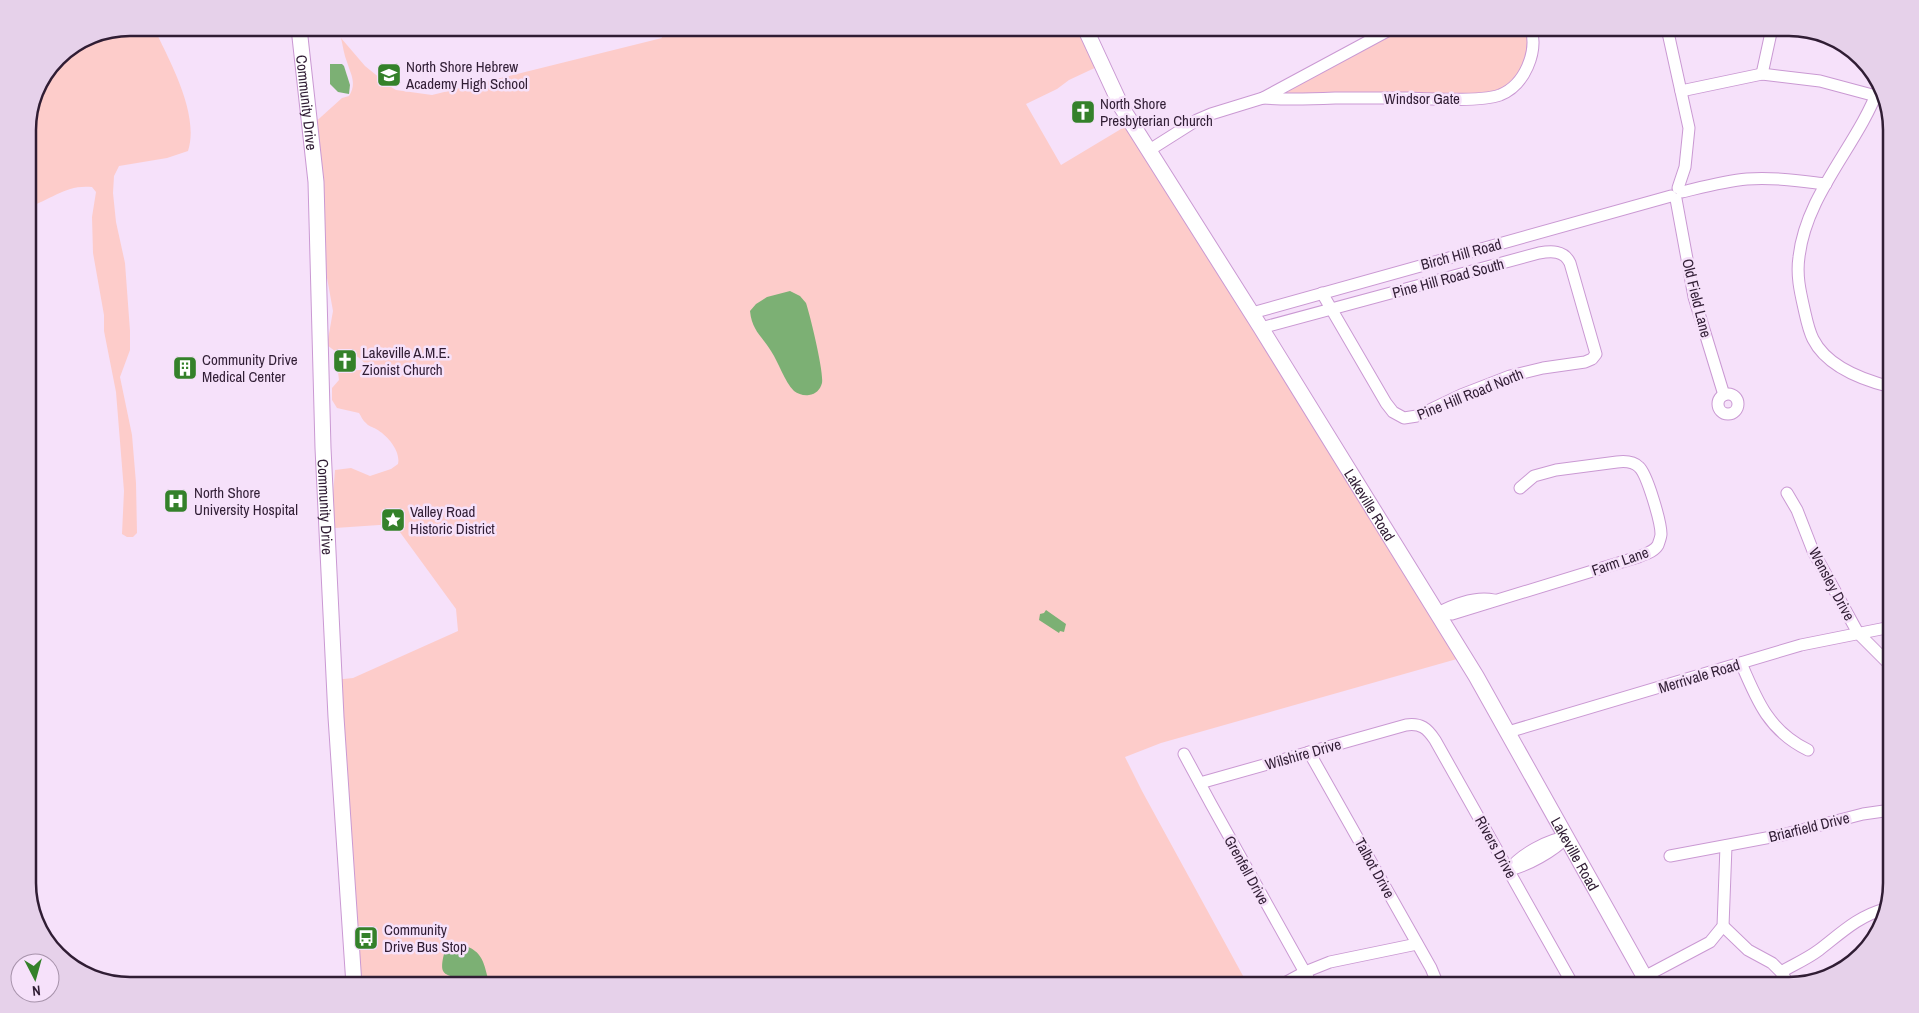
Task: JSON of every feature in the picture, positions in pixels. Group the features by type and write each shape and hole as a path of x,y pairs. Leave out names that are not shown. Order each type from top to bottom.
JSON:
{"main road":[{"name":"Community Drive","path":"300,36 317,190 323,438 336,727 353,977"},
{"name":"Lakeville Road","path":"1089,36 1118,100 1148,150 1252,313 1438,613 1508,732 1644,977"}],"street":[{"name":"Windsor Gate","path":"1148,150 1205,116 1263,98 1378,36"},
{"name":"Windsor Gate","path":"1263,98 1287,100 1337,98 1453,99 1500,95 1508,90 1526,71 1534,44 1532,36"},
{"name":"Old Field Lane","path":"1670,36 1689,128 1685,167 1677,194 1694,297 1724,395"},
{"path":"1762,74 1770,36"},
{"path":"1736,79 1752,69 1767,54"},
{"path":"1681,91 1762,74 1820,81 1874,90"},
{"path":"1876,95 1868,114 1826,184 1807,224 1798,259 1799,285 1809,328 1818,347 1833,362 1867,381 1883,385"},
{"name":"Birch Hill Road","path":"1252,313 1322,292 1718,184 1748,179 1791,179 1826,184"},
{"name":"Pine Hill Road South","path":"1261,328 1539,253 1553,252 1565,256 1573,271 1593,338 1596,351 1595,357"},
{"path":"1322,292 1331,309"},
{"name":"Pine Hill Road North","path":"1331,309 1386,403 1393,412 1404,418 1417,416 1461,395 1510,376 1530,370 1585,362 1595,357"},
{"name":"Farm Lane","path":"1438,613 1450,606 1482,597 1494,600 1651,552 1657,547 1661,535 1660,525 1644,473 1635,464 1625,461 1556,470 1534,476 1520,488"},
{"name":"Wensley Drive","path":"1787,493 1797,510 1813,550 1858,633 1883,657"},
{"name":"Merrivale Road","path":"1508,732 1801,645 1883,628"},
{"path":"1741,663 1756,700 1767,717 1785,736 1808,750"},
{"name":"Rivers Drive","path":"1406,725 1416,724 1424,726 1430,732 1568,977"},
{"name":"Wilshire Drive","path":"1200,783 1406,725"},
{"name":"Talbot Drive","path":"1309,752 1434,977"},
{"name":"Grenfell Drive","path":"1184,754 1308,977"},
{"name":"Briarfield Drive","path":"1670,856 1782,835 1863,814 1883,811"},
{"path":"1509,870 1519,868 1560,845 1567,837"},
{"path":"1653,977 1710,942 1723,926 1726,846"},
{"path":"1781,972 1819,950 1846,928 1865,916 1878,911"},
{"path":"1723,926 1748,950 1772,963 1784,977"},
{"path":"1296,977 1330,962 1417,944"}],"shaded area":[{"path":"158,36 181,88 190,121 191,136 188,151 167,158 119,166 114,176 113,193 116,222 125,263 130,331 130,350 120,377 132,435 136,483 137,533 133,537 127,537 122,534 124,491 116,392 104,331 104,315 93,253 92,217 96,192 92,187 83,187 59,193 36,204 36,124 39,106 49,83 68,60 83,49 100,41 118,37"},
{"path":"662,36 1088,36 1101,65 1026,104 1061,165 1131,123 1464,657 1161,743 1125,757 1244,977 353,977 334,680 353,678 458,631 456,609 394,524 335,528 332,507 335,470 351,468 370,476 391,469 398,464 398,459 395,449 384,435 367,424 359,413 337,408 332,400 332,388 339,380 338,372 370,369 357,356 350,354 340,355 327,345 333,311 319,233 311,126 342,98 349,96 353,87 341,38 365,66 391,87 396,90 432,95 662,38"},
{"path":"1378,36 1531,36 1530,60 1500,95 1263,98"},
{"path":"330,64 342,64 344,66 350,85 349,94 338,92 330,84"},
{"path":"790,291 800,296 806,303 819,356 822,383 814,394 799,394 790,387 751,318 750,311 756,304 767,297"},
{"path":"1046,610 1066,624 1064,632 1060,631 1059,633 1039,620 1040,614"},
{"path":"461,944 469,947 482,959 488,977 452,977 446,974 442,967 445,950"}],"place":[{"name":"North Shore Hebrew Academy High School","path":"389,75"},
{"name":"North Shore Presbyterian Church","path":"1083,112"},
{"name":"Lakeville A.M.E. Zionist Church","path":"345,361"},
{"name":"Community Drive Medical Center","path":"185,368"},
{"name":"North Shore University Hospital","path":"176,501"},
{"name":"Valley Road Historic District","path":"393,520"},
{"name":"Community Drive Bus Stop","path":"366,938"}]}
